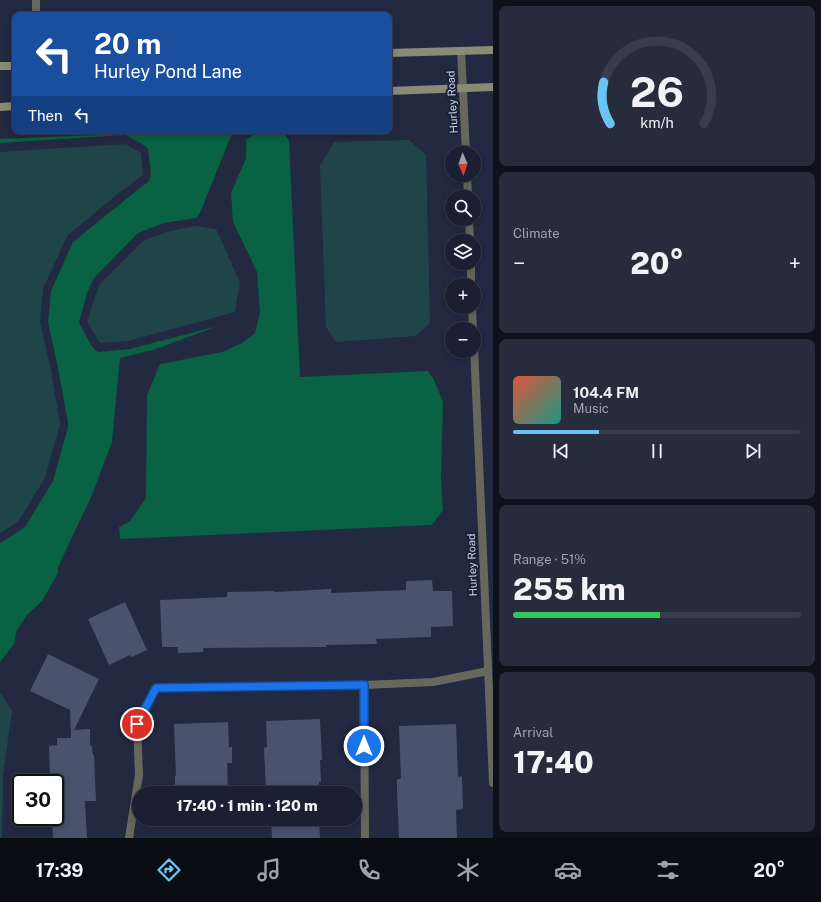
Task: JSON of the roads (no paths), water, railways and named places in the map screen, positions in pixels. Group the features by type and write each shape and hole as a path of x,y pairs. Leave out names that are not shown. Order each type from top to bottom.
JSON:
{"main road":[{"path":"392,53 493,50"},
{"path":"0,66 12,66"},
{"path":"392,91 493,87"},
{"path":"0,107 12,106"}],"street":[{"path":"36,0 36,12"},
{"name":"Hurley Road","path":"460,50 466,146"},
{"name":"Hurley Road","path":"475,358 488,671 491,700 493,783"},
{"path":"129,838 138,775 137,724 156,688 364,685 433,682 488,671"},
{"path":"364,685 364,838"}]}
